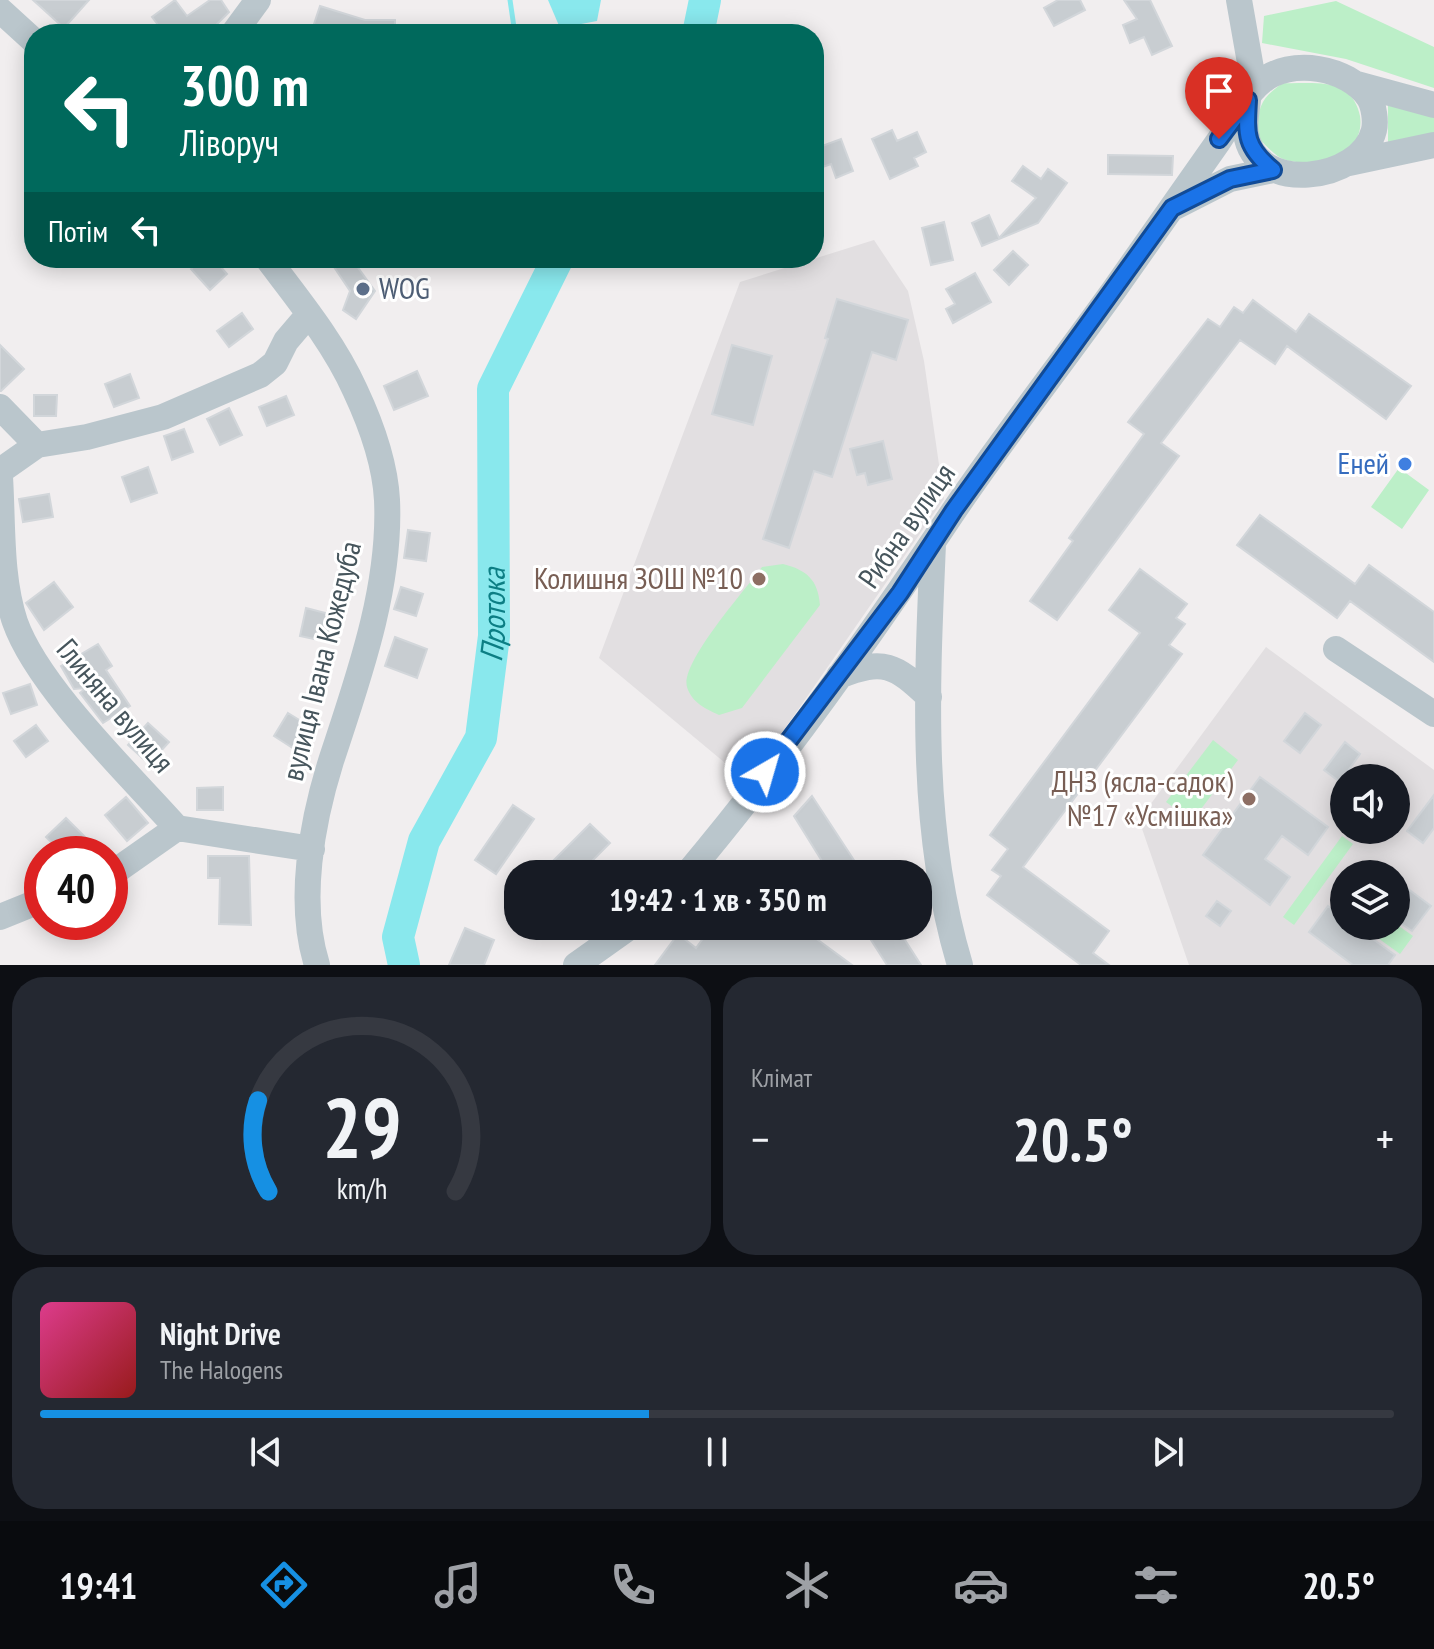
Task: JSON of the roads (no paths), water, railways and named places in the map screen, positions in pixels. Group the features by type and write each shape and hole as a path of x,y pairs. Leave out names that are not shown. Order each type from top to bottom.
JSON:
{"street":[{"path":"240,24 258,0"},
{"path":"1239,0 1254,91 1245,135 1258,157 1273,170 1324,173 1346,164 1434,145"},
{"path":"0,10 24,32"},
{"path":"1254,91 1289,68 1337,74 1357,84 1434,105"},
{"path":"1346,164 1363,153 1373,131 1372,101 1357,84"},
{"name":"Рибна вулиця","path":"698,860 839,676 1254,91"},
{"name":"Рибна вулиця","path":"1172,208 1230,179 1273,170"},
{"name":"вулиця Івана Кожедуба","path":"274,268 309,314 354,386 372,431 387,498 387,534 371,621 356,684 324,784 312,849 309,930 317,965"},
{"path":"0,471 37,445 114,431 224,393 260,375 275,363 286,341 309,314"},
{"path":"0,407 37,445"},
{"name":"Глиняна вулиця","path":"0,477 5,573 14,621 33,662 177,828"},
{"path":"933,544 929,697 932,841 960,965"},
{"path":"1336,649 1434,714"},
{"path":"839,676 868,665 891,666 929,697"},
{"path":"128,862 177,828 312,849"},
{"path":"0,917 24,907"},
{"path":"576,965 611,940"}],"water":[{"path":"548,0 601,0 597,21 558,24"}],"waterway":[{"path":"510,0 514,24"},
{"name":"Протока","path":"700,24 705,0"},
{"name":"Протока","path":"404,965 398,937 424,841 481,738 494,636 493,389 553,268"}],"place":[{"name":"WOG","path":"363,289"},
{"name":"Еней","path":"1405,464"},
{"name":"Колишня ЗОШ №10","path":"759,579"},
{"name":"ДНЗ (ясла-садок) №17 «Усмішка»","path":"1249,799"}]}
